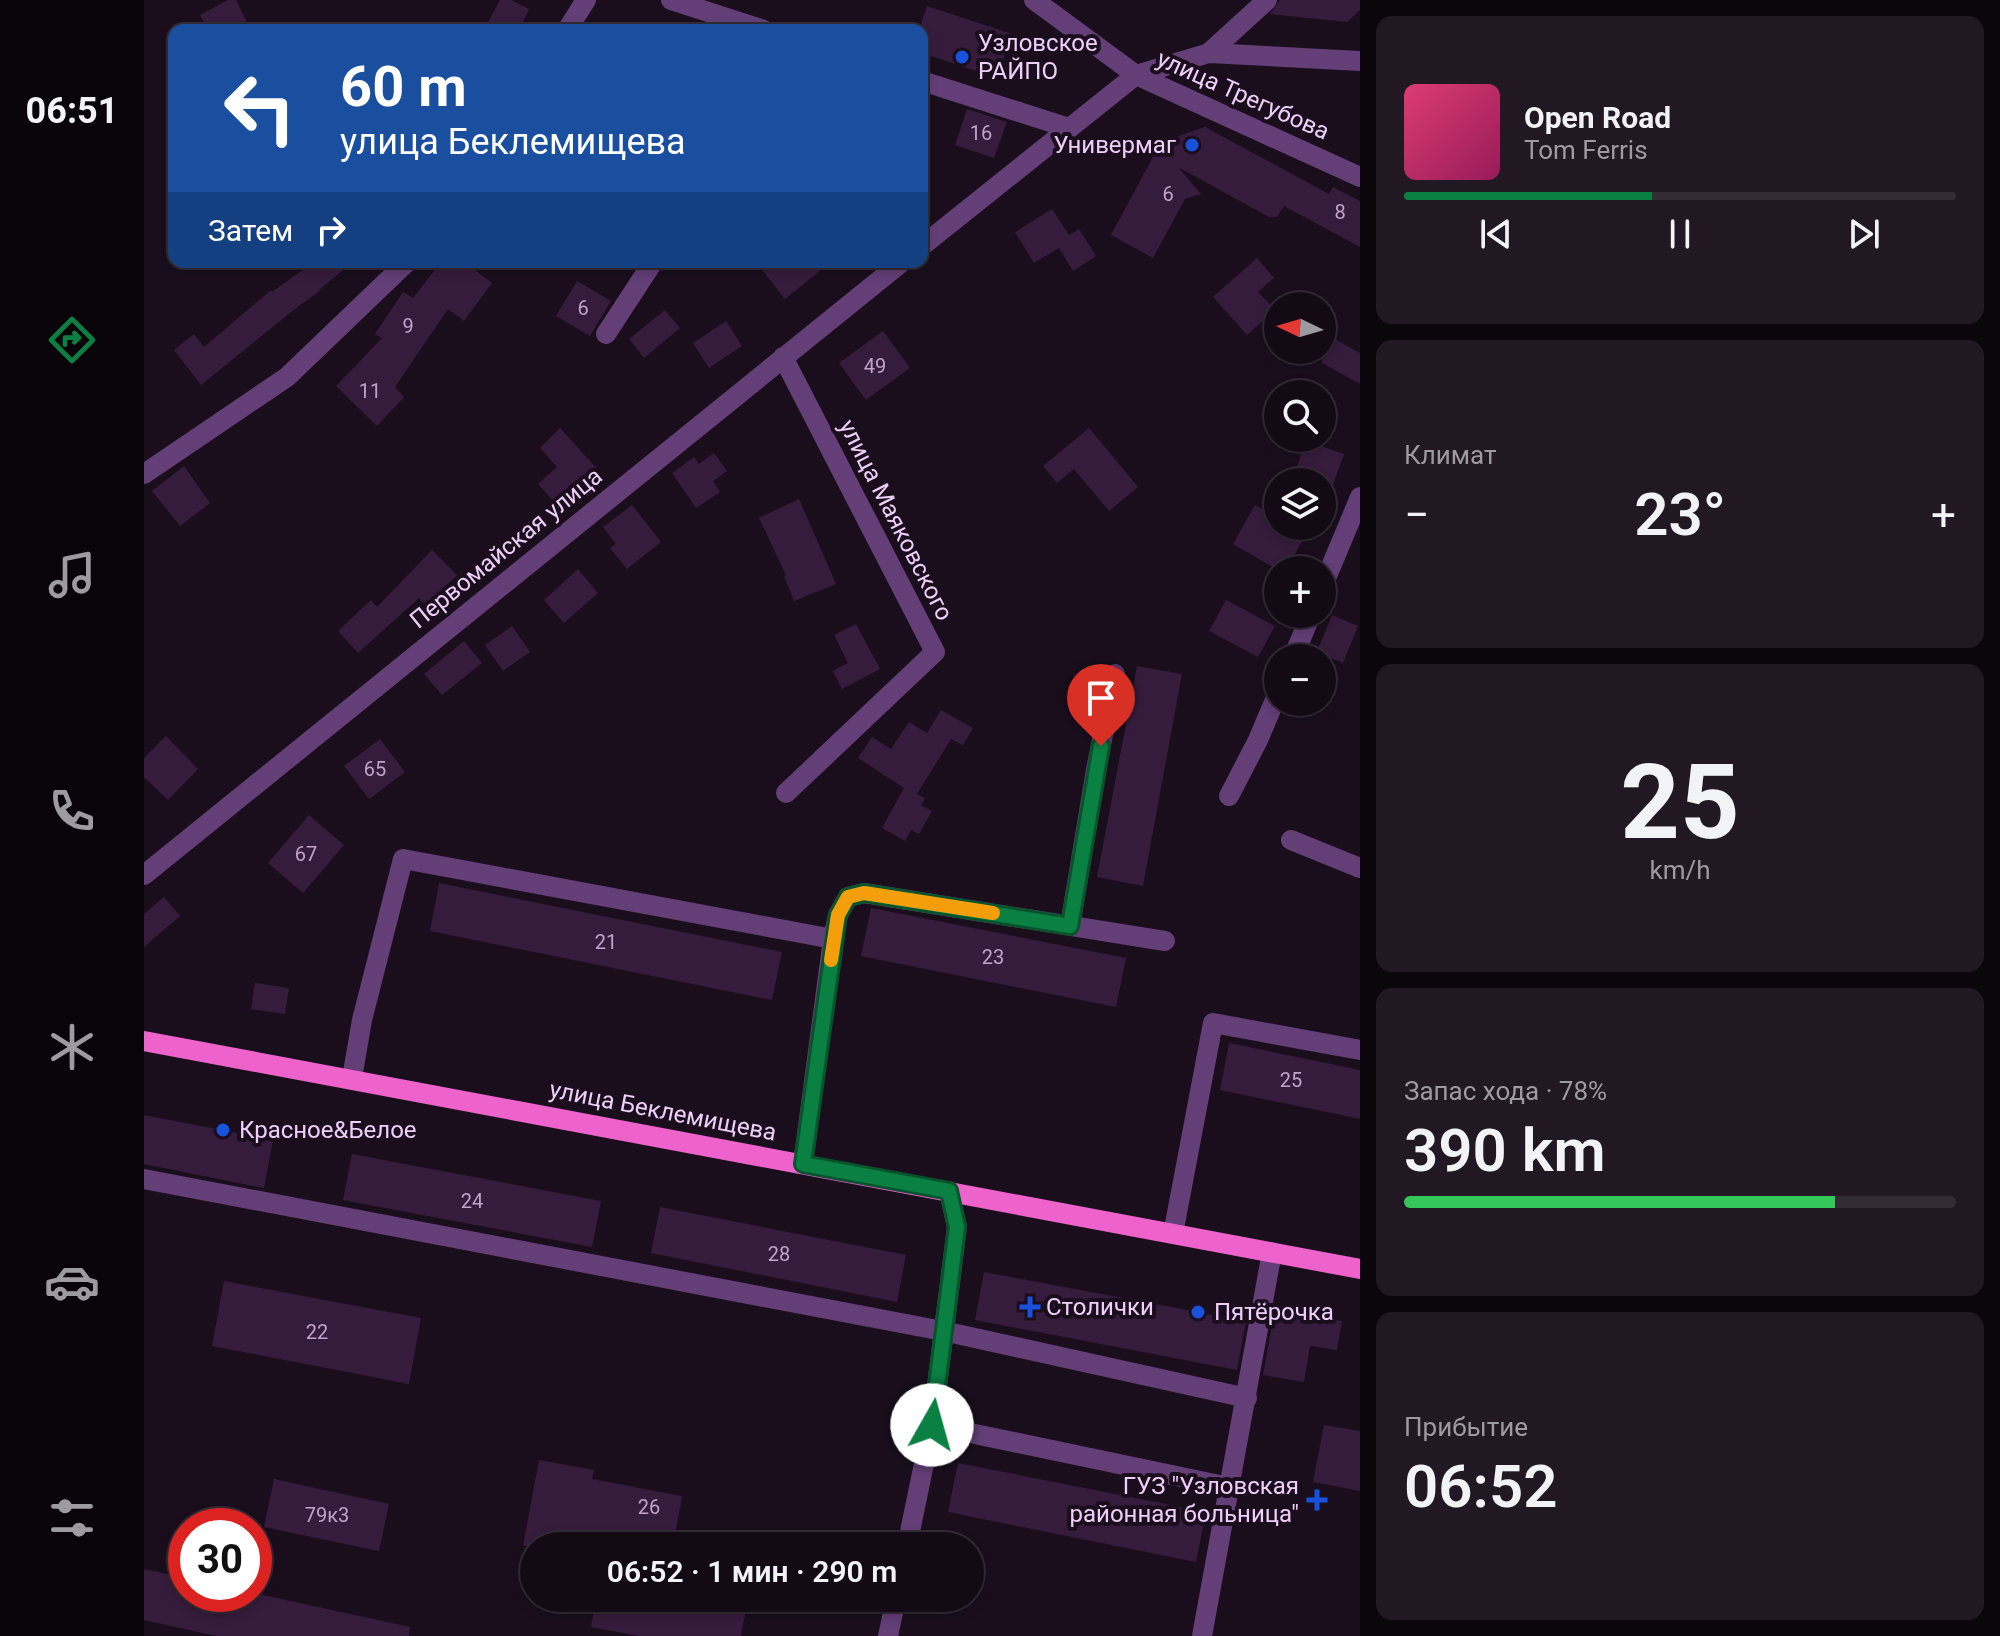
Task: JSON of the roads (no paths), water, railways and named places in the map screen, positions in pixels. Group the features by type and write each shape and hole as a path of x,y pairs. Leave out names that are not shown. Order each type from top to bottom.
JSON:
{"main road":[{"name":"улица Беклемищева","path":"144,1041 1360,1269"}],"street":[{"path":"571,24 586,0"},
{"path":"671,0 745,24"},
{"path":"928,241 1136,75 1034,0"},
{"path":"1209,53 1267,0"},
{"name":"улица Трегубова","path":"1136,75 1209,53 1360,61"},
{"name":"улица Трегубова","path":"1136,75 1360,177"},
{"path":"928,83 1069,128"},
{"path":"144,474 287,377 401,268"},
{"path":"606,334 649,268"},
{"name":"Первомайская улица","path":"144,875 894,268"},
{"name":"улица Маяковского","path":"783,357 935,652 786,793"},
{"path":"1335,556 1360,497"},
{"path":"1070,926 1115,674"},
{"path":"1229,796 1268,716"},
{"path":"1291,840 1360,868"},
{"path":"352,1078 362,1020 403,859 833,939"},
{"path":"803,1164 833,939 838,915 848,897 864,893 1165,941"},
{"path":"1173,1234 1213,1023 1360,1050"},
{"path":"144,1179 943,1331 1247,1398"},
{"path":"910,1532 932,1425 957,1227 949,1191"},
{"path":"1202,1636 1272,1252"},
{"path":"932,1425 1229,1487"},
{"path":"888,1636 893,1612"}],"place":[{"name":"Узловское РАЙПО","path":"962,57"},
{"name":"Универмаг","path":"1192,145"},
{"name":"Красное&Белое","path":"223,1130"},
{"name":"Столички","path":"1030,1307"},
{"name":"Пятёрочка","path":"1198,1312"},
{"name":"ГУЗ \"Узловская районная больница\"","path":"1317,1500"}]}
